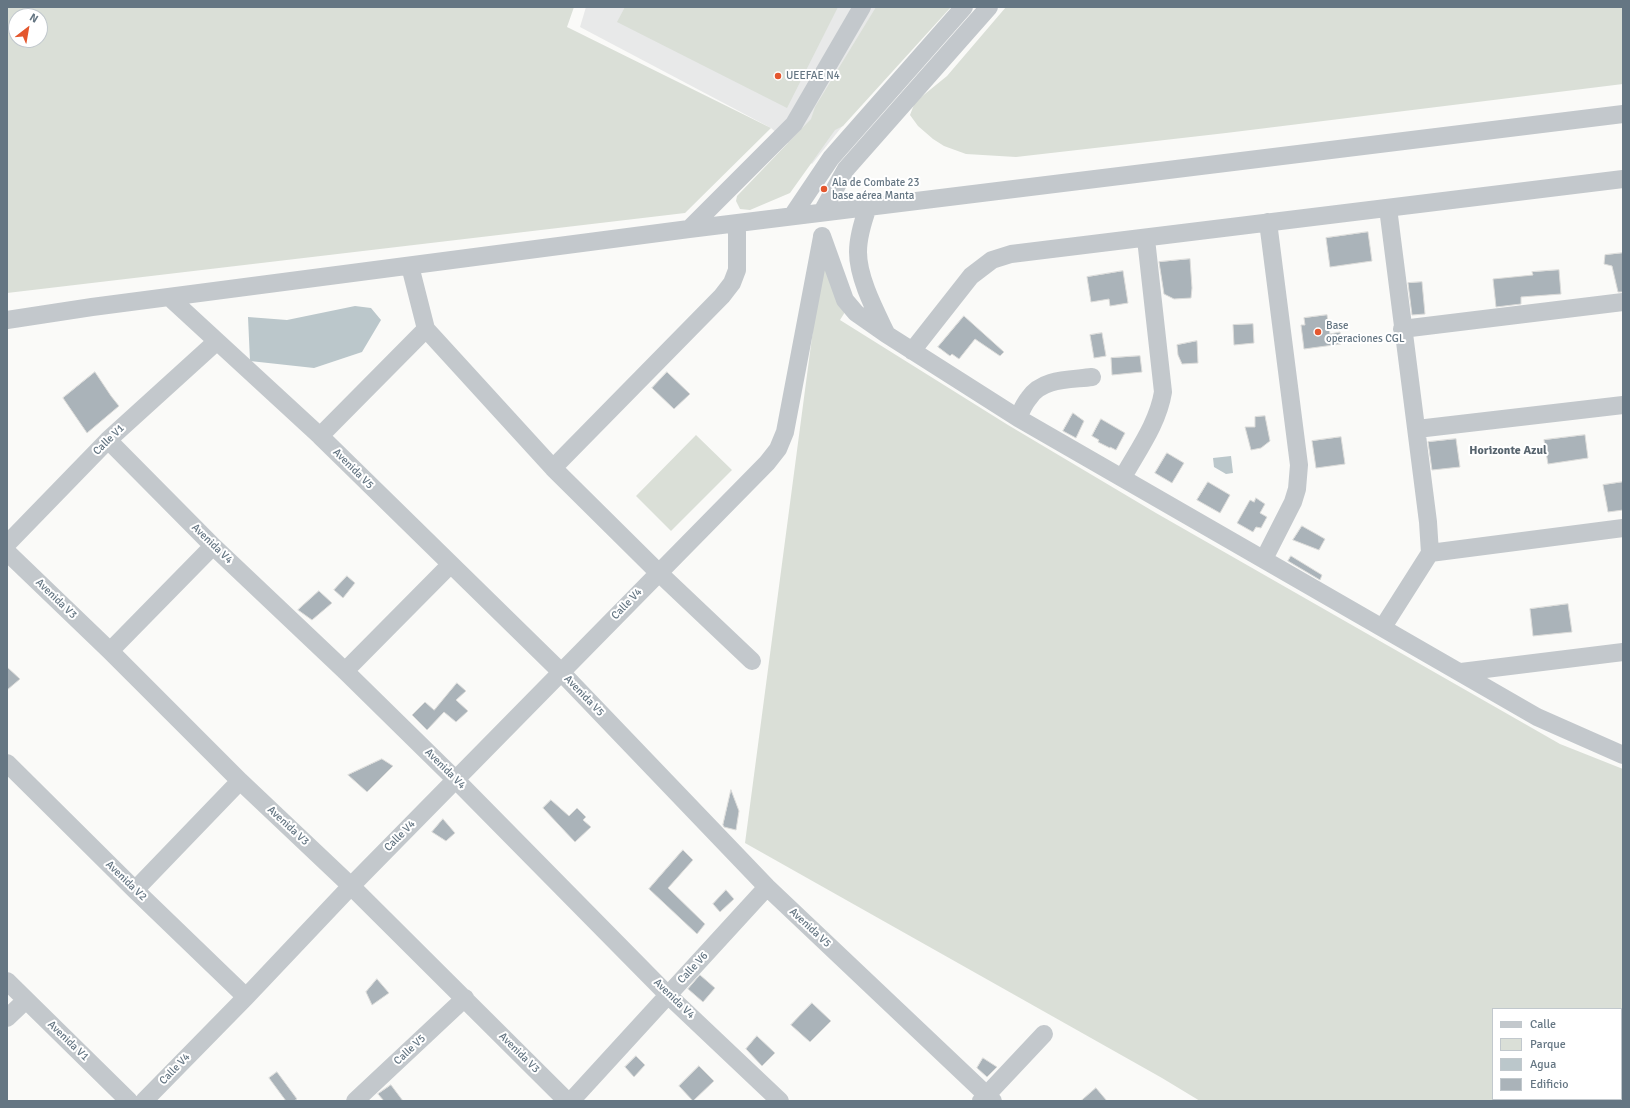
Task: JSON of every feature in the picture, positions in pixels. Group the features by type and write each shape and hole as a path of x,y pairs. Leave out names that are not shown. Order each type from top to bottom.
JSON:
{"street":[{"path":"689,229 794,124 862,7"},
{"path":"792,216 831,158 964,7"},
{"path":"989,7 846,169 819,213 822,237 845,300 856,313 912,351 1018,418 1537,716 1623,755"},
{"path":"7,320 92,307 689,229 1623,114"},
{"path":"912,351 971,276 992,260 1011,254 1146,239 1268,222 1623,179"},
{"path":"868,207 861,227 858,252 865,283 886,334"},
{"path":"1383,627 1430,553 1428,522 1402,329 1388,208"},
{"path":"1264,559 1293,502 1299,478 1268,222"},
{"path":"553,468 722,296 732,283 737,270 737,223"},
{"name":"Calle V4","path":"144,1101 351,886 766,463 778,449 785,432 822,237"},
{"path":"1123,477 1154,422 1161,407 1163,392 1146,239"},
{"path":"410,266 426,328 553,468 658,572 752,661"},
{"name":"Avenida V5","path":"169,297 216,342 320,436 450,565 561,672 767,887 987,1099"},
{"path":"1402,329 1623,302"},
{"path":"320,436 426,328"},
{"name":"Calle V1","path":"7,544 108,440 216,342"},
{"path":"1018,418 1029,397 1038,388 1046,383 1092,377"},
{"path":"1416,429 1623,405"},
{"name":"Avenida V4","path":"108,440 213,546 346,671 456,780 668,995 780,1101"},
{"path":"1430,553 1623,528"},
{"path":"110,652 213,546"},
{"name":"Avenida V3","path":"7,552 240,781 351,886 567,1101"},
{"path":"346,671 450,565"},
{"path":"1461,672 1623,652"},
{"name":"Avenida V2","path":"7,764 135,890 246,996"},
{"path":"135,890 240,781"},
{"name":"Calle V6","path":"571,1101 767,887"},
{"name":"Avenida V1","path":"7,981 130,1101"},
{"name":"Calle V5","path":"361,1099 465,998"},
{"path":"7,1018 26,1000"},
{"path":"987,1099 1044,1034"}],"shaded area":[{"name":"UEEFAE N4","path":"586,7 938,7 812,164 771,128 580,27"}],"green space":[{"path":"7,7 574,7 567,27 771,128 685,213 7,293"},
{"path":"625,7 838,7 787,108 617,22"},
{"path":"876,7 951,7 843,126 835,130 790,193 750,210 740,209 736,201 737,196 811,119 815,107"},
{"path":"1006,7 1623,7 1623,84 1226,133 1016,157 966,154 944,146 933,139 918,126 910,115 915,102 947,76"},
{"path":"825,264 845,312 840,320 1008,425 1156,513 1560,744 1623,769 1623,1101 1200,1101 1162,1078 745,843 816,307"},
{"path":"696,435 732,470 671,531 636,496"}],"water":[{"path":"355,306 371,308 381,320 362,352 314,368 250,361 248,317 287,320"},
{"path":"1231,456 1233,473 1226,474 1214,467 1213,458"}],"building":[{"path":"1368,232 1372,261 1330,267 1326,238"},
{"path":"1623,253 1623,292 1618,292 1612,266 1604,264 1605,255"},
{"path":"1190,259 1192,288 1191,298 1174,299 1164,294 1159,262"},
{"path":"1559,270 1561,294 1521,297 1521,304 1496,307 1493,279 1533,275 1532,272"},
{"path":"1123,271 1128,303 1110,306 1109,299 1091,302 1087,277"},
{"path":"1422,282 1425,314 1412,315 1408,283"},
{"path":"1327,315 1330,334 1340,332 1341,344 1304,349 1301,325 1305,325 1304,318"},
{"path":"964,316 1004,352 1000,356 975,339 959,359 952,354 950,356 938,347"},
{"path":"1253,324 1254,343 1234,345 1233,325"},
{"path":"1102,333 1106,356 1094,358 1090,335"},
{"path":"1197,341 1198,363 1182,364 1178,355 1177,345"},
{"path":"1140,356 1142,372 1112,375 1111,358"},
{"path":"95,372 119,406 87,433 63,398"},
{"path":"667,372 690,394 674,409 652,388"},
{"path":"1073,413 1084,421 1076,438 1063,431"},
{"path":"1265,416 1270,441 1261,448 1251,450 1245,427 1255,427 1255,417"},
{"path":"1101,419 1125,433 1116,450 1098,442 1099,440 1092,436"},
{"path":"1585,435 1588,458 1548,464 1544,440"},
{"path":"1341,437 1345,464 1316,468 1312,441"},
{"path":"1456,439 1460,467 1432,470 1428,442"},
{"path":"1167,453 1184,463 1172,483 1155,473"},
{"path":"1208,482 1230,495 1220,513 1197,500"},
{"path":"1623,482 1623,510 1608,512 1603,485"},
{"path":"1256,498 1265,504 1260,513 1267,517 1261,528 1256,527 1253,532 1237,523 1250,500 1254,502"},
{"path":"1302,526 1325,539 1319,550 1293,540"},
{"path":"1291,556 1322,575 1320,580 1288,561"},
{"path":"347,576 355,583 343,598 334,590"},
{"path":"319,591 332,603 312,620 298,610"},
{"path":"1568,604 1572,632 1533,636 1530,609"},
{"path":"7,667 20,679 7,690"},
{"path":"457,683 466,691 456,700 468,711 456,722 444,712 427,730 412,715 425,702 434,710"},
{"path":"382,759 393,766 367,792 348,775"},
{"path":"731,790 739,811 736,830 724,827 723,825"},
{"path":"551,800 569,816 577,808 586,817 583,820 591,827 575,842 543,808"},
{"path":"443,819 455,833 446,841 432,832"},
{"path":"683,850 693,860 668,888 705,924 697,934 649,889"},
{"path":"726,890 734,899 720,912 713,904"},
{"path":"700,975 715,988 703,1002 688,989"},
{"path":"377,979 389,993 372,1005 366,992"},
{"path":"812,1003 831,1021 810,1042 791,1025"},
{"path":"757,1036 775,1053 762,1066 746,1049"},
{"path":"636,1056 645,1065 634,1077 625,1067"},
{"path":"983,1058 997,1067 987,1077 977,1068"},
{"path":"699,1066 714,1081 693,1101 679,1086"},
{"path":"277,1072 297,1099 294,1101 286,1101 269,1078"},
{"path":"391,1085 403,1101 384,1101 378,1094"},
{"path":"1096,1088 1107,1101 1081,1101"}],"place":[{"name":"UEEFAE N4","path":"778,76"},
{"name":"Ala de Combate 23 base aérea Manta","path":"824,189"},
{"name":"Base operaciones CGL","path":"1318,332"}],"district":[{"name":"Horizonte Azul","path":"1508,451"}]}
